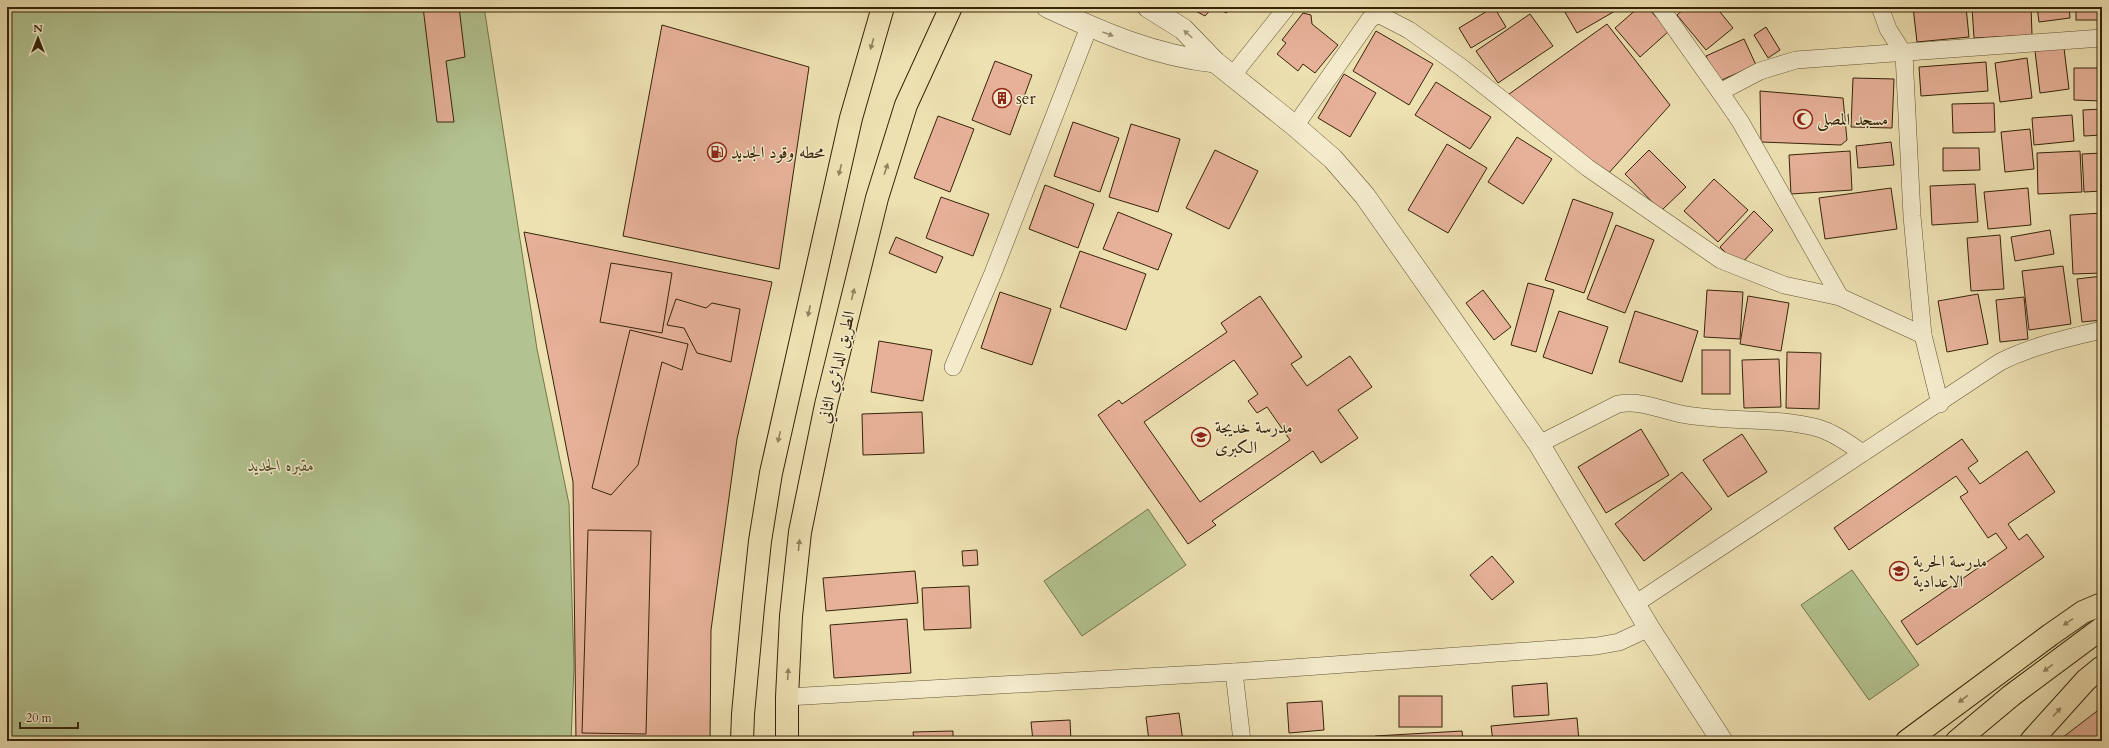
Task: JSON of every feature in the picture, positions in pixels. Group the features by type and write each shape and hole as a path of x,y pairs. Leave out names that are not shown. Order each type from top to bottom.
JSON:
{"main road":[{"path":"742,741 743,714 760,541 771,472 852,118 883,7"},
{"name":"الطريق الدائري الثاني","path":"787,741 787,697 791,616 800,532 826,405 877,198 906,105 951,7"},
{"path":"1907,741 2050,635 2083,612 2102,604"},
{"path":"1957,741 2012,695 2102,628"},
{"path":"2031,741 2086,680 2102,667"}],"street":[{"path":"1047,7 1089,26 1154,50 1184,59 1215,62"},
{"path":"1148,7 1183,29 1215,62 1333,158 1365,196 1539,444 1649,628 1722,741"},
{"path":"1232,76 1287,7"},
{"path":"1660,7 1740,121 1840,297"},
{"path":"1880,7 1888,29 1904,54 1912,216 1923,335 1940,404"},
{"path":"1295,126 1370,19 1378,14 1388,17 1416,34 1461,67 1588,168 1721,260 1784,285 1840,297 1923,335"},
{"path":"954,367 993,273 1089,26"},
{"path":"1720,92 1760,71 1796,60 1904,54 2102,38"},
{"path":"1635,604 1940,404 1984,372 2018,353 2102,330"},
{"path":"1539,444 1618,404 1638,402 1681,414 1717,419 1798,424 1818,428 1832,434 1863,454"},
{"path":"787,697 1234,672 1597,646 1619,642 1649,628"},
{"path":"1234,672 1242,741"}],"green space":[{"name":"مقبره الجديد","path":"7,7 484,7 537,349 569,504 574,666 571,741 7,741"},
{"path":"1148,509 1186,565 1082,636 1044,581"},
{"path":"1852,570 1919,665 1869,700 1801,605"}],"building":[{"path":"423,7 459,7 465,57 446,61 454,122 437,122"},
{"path":"1188,7 1213,7 1205,16"},
{"path":"1218,7 1233,7 1226,13"},
{"path":"1494,7 1506,27 1471,48 1459,28"},
{"path":"1562,7 1622,7 1577,33"},
{"path":"1639,7 1647,7 1669,31 1640,57 1615,28"},
{"path":"1686,7 1716,7 1733,28 1706,50 1677,15"},
{"path":"1913,7 1966,7 1969,37 1917,42"},
{"path":"1972,7 2031,7 2032,35 1974,38"},
{"path":"2037,7 2069,7 2070,18 2039,22"},
{"path":"2076,7 2102,7 2102,20 2076,20"},
{"path":"1303,13 1311,15 1312,24 1338,45 1315,73 1303,64 1298,71 1277,54 1286,43 1282,40"},
{"path":"1530,14 1553,46 1498,83 1476,51"},
{"path":"1607,24 1670,105 1607,175 1505,97"},
{"name":"محطه وقود الجديد","path":"662,25 809,67 779,269 623,236"},
{"path":"1766,27 1780,50 1768,58 1754,35"},
{"path":"1376,31 1433,64 1409,105 1353,71"},
{"path":"1744,39 1756,65 1717,82 1706,56"},
{"path":"2064,48 2069,89 2040,93 2035,51"},
{"path":"2027,58 2032,98 2000,102 1995,63"},
{"name":"ser","path":"995,61 1032,75 1010,135 972,120"},
{"path":"1986,62 1988,91 1921,96 1919,67"},
{"path":"2074,68 2102,68 2102,101 2074,100"},
{"path":"1344,74 1376,93 1350,137 1318,118"},
{"path":"1853,78 1894,79 1892,128 1851,127"},
{"path":"1436,82 1491,117 1470,149 1415,115"},
{"name":"مسجد المصلى","path":"1760,91 1843,98 1847,140 1841,145 1761,142"},
{"path":"1994,103 1995,132 1953,133 1952,104"},
{"path":"2102,109 2102,135 2084,136 2083,110"},
{"path":"2072,115 2074,141 2034,145 2032,118"},
{"path":"938,116 974,129 950,192 914,178"},
{"path":"1073,122 1119,138 1100,192 1054,176"},
{"path":"1131,124 1180,139 1158,212 1109,197"},
{"path":"2030,129 2034,169 2005,172 2001,132"},
{"path":"1517,137 1552,159 1523,204 1488,182"},
{"path":"1891,142 1894,165 1858,168 1856,146"},
{"path":"1447,144 1487,168 1448,233 1408,210"},
{"path":"1943,148 1979,148 1980,170 1943,171"},
{"path":"1215,150 1258,171 1229,229 1186,208"},
{"path":"1649,150 1686,187 1661,211 1625,174"},
{"path":"1850,151 1852,190 1791,194 1789,155"},
{"path":"2080,151 2082,192 2038,194 2037,153"},
{"path":"2102,153 2102,191 2084,192 2082,154"},
{"path":"1714,179 1748,210 1718,242 1684,211"},
{"path":"1975,184 1978,222 1932,225 1930,186"},
{"path":"1045,185 1094,204 1078,248 1029,229"},
{"path":"1891,188 1897,229 1825,239 1819,198"},
{"path":"2028,188 2031,225 1988,229 1984,192"},
{"path":"941,197 989,214 973,256 926,238"},
{"path":"1573,199 1613,213 1584,293 1545,280"},
{"path":"1754,211 1773,230 1739,266 1720,247"},
{"path":"1118,212 1172,234 1158,270 1103,249"},
{"path":"2102,213 2102,273 2073,274 2070,215"},
{"path":"1616,225 1654,240 1625,313 1587,299"},
{"path":"2050,230 2054,254 2015,261 2011,237"},
{"path":"524,232 772,282 737,439 711,630 710,741 576,741 573,482"},
{"path":"2000,235 2004,289 1971,291 1967,238"},
{"path":"896,237 943,257 936,273 889,253"},
{"path":"1080,251 1146,274 1126,330 1060,307"},
{"path":"611,263 672,273 662,333 600,322"},
{"path":"2063,266 2071,324 2029,330 2022,271"},
{"path":"2102,276 2102,320 2082,322 2077,279"},
{"path":"1528,283 1554,290 1536,352 1511,345"},
{"path":"1483,290 1511,327 1494,340 1466,303"},
{"path":"1707,290 1743,292 1740,339 1704,337"},
{"path":"1000,292 1051,309 1032,365 981,348"},
{"path":"1978,294 1988,344 1947,352 1938,301"},
{"path":"1260,296 1302,357 1291,364 1307,386 1350,356 1372,387 1338,410 1358,438 1321,463 1313,451 1212,521 1216,525 1188,544 1098,415 1119,400 1122,404 1227,332 1221,323","holes":["1234,360 1258,394 1248,401 1257,413 1267,407 1290,440 1200,502 1144,422"]},
{"path":"1748,296 1789,303 1781,351 1740,344"},
{"path":"2024,297 2028,339 2000,342 1996,300"},
{"path":"676,299 706,308 712,303 740,309 731,362 697,353 684,328 667,325"},
{"path":"1559,311 1608,327 1592,374 1543,357"},
{"path":"1635,311 1698,331 1682,382 1619,362"},
{"path":"630,330 688,344 682,370 662,362 638,465 611,495 592,488"},
{"path":"879,341 932,350 923,401 871,392"},
{"path":"1702,350 1730,350 1730,394 1702,394"},
{"path":"1787,352 1821,353 1819,409 1786,408"},
{"path":"1779,359 1781,407 1744,408 1742,360"},
{"path":"922,412 924,453 863,455 862,414"},
{"path":"1641,429 1669,475 1606,513 1578,467"},
{"path":"1742,434 1767,472 1728,497 1703,460"},
{"path":"1962,439 1978,461 1968,468 1980,484 2027,451 2055,492 2008,524 2019,540 2027,534 2044,557 1917,645 1901,621 2007,548 1996,533 1988,538 1960,497 1968,492 1956,476 1849,550 1834,528"},
{"path":"1682,472 1712,509 1644,561 1615,524"},
{"path":"588,530 651,531 646,734 582,733"},
{"path":"977,550 978,565 963,566 962,551"},
{"path":"1492,556 1514,582 1492,600 1470,575"},
{"path":"915,571 918,603 826,611 823,578"},
{"path":"969,586 971,628 924,630 922,588"},
{"path":"907,619 911,673 834,678 830,625"},
{"path":"1547,683 1549,715 1514,717 1512,686"},
{"path":"1399,696 1442,696 1442,727 1399,727"},
{"path":"1322,701 1324,730 1289,733 1287,703"},
{"path":"2101,708 2102,732 2090,741 2058,741"},
{"path":"1179,713 1183,741 1149,741 1146,717"},
{"path":"1577,718 1579,741 1493,741 1491,726"},
{"path":"1070,720 1071,741 1033,741 1031,722"},
{"path":"953,731 953,741 914,741 913,732"},
{"path":"1462,731 1463,741 1376,741 1375,736"},
{"path":"1346,737 1346,741 1298,741"}],"place":[{"name":"ser","path":"1002,98"},
{"name":"مسجد المصلى","path":"1803,119"},
{"name":"محطه وقود الجديد","path":"717,152"},
{"name":"مدرسة خديجة الكبرى","path":"1201,437"},
{"name":"مدرسة الحرية الاعدادية","path":"1899,571"}]}
